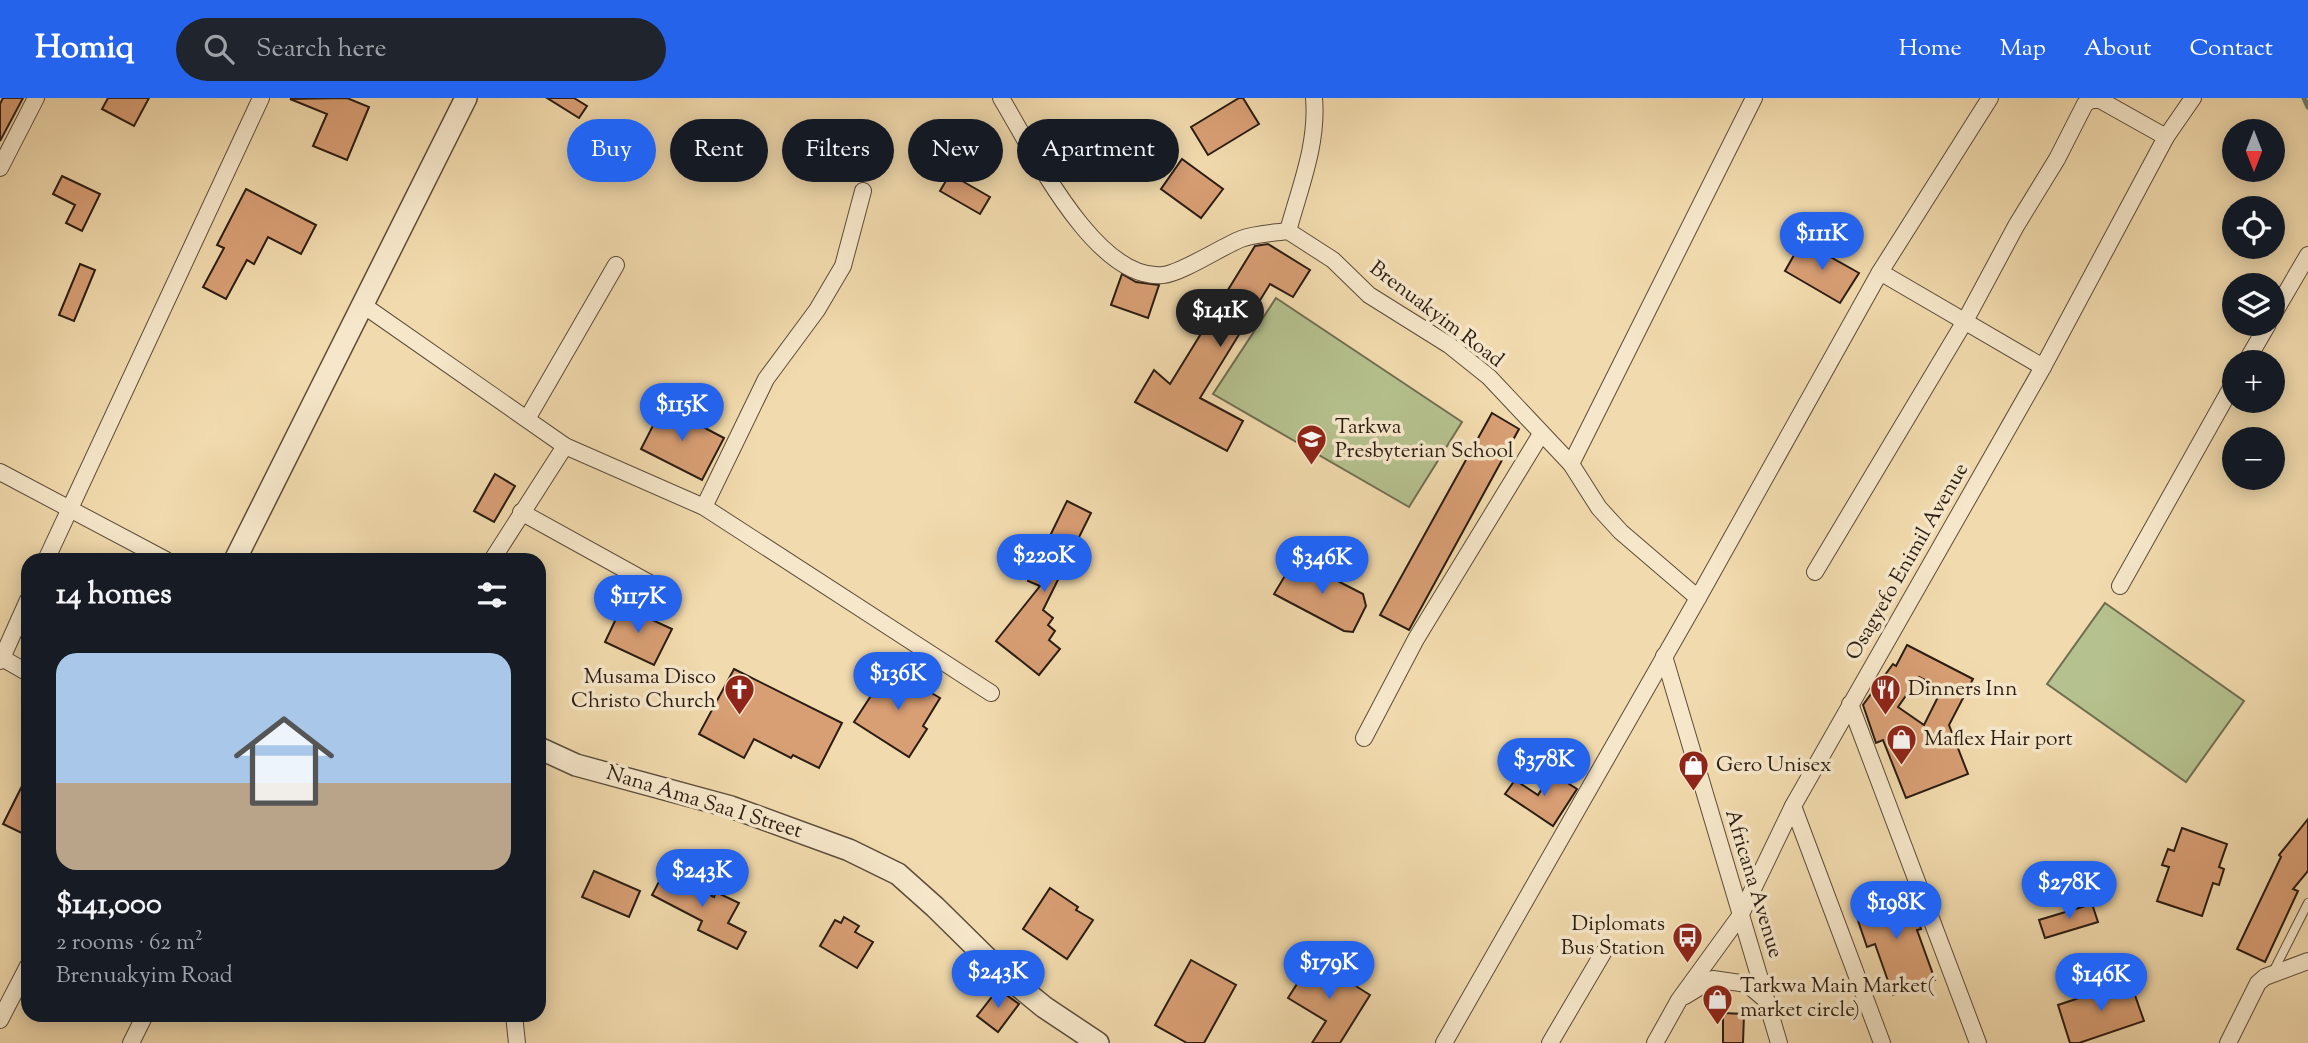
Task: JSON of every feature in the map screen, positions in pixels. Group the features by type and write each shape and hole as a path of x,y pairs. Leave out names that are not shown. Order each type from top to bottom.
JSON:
{"street":[{"path":"0,168 36,98"},
{"path":"49,553 261,98"},
{"path":"239,553 466,98"},
{"path":"1001,98 1076,220 1102,248 1125,265 1148,274 1164,275 1243,238 1288,231 1313,143 1316,115 1314,98"},
{"path":"1571,464 1754,98"},
{"path":"1444,1043 1880,272 1990,98"},
{"name":"Osagyefo Enimil Avenue","path":"1655,1043 1679,1000 1740,916 1793,806 2043,367 2166,137 2193,98"},
{"path":"1815,572 1965,321 2016,226 2057,159 2085,104 2091,100 2100,100 2166,137"},
{"path":"704,507 766,379 817,310 843,266 863,191"},
{"name":"Brenuakyim Road","path":"1288,231 1333,260 1368,295 1449,345 1489,377 1571,464 1599,508 1621,532 1698,598"},
{"path":"2285,294 2308,255"},
{"path":"527,419 617,265"},
{"path":"1880,272 2043,367"},
{"path":"363,305 565,446 704,507 991,693"},
{"path":"2120,586 2222,404"},
{"path":"1364,738 1416,639 1541,434"},
{"path":"496,553 565,446"},
{"path":"0,472 153,553"},
{"path":"521,512 662,590"},
{"path":"21,615 1,659 21,669"},
{"name":"Africana Avenue","path":"1664,656 1779,1043"},
{"path":"1850,704 1978,1043"},
{"name":"Nana Ama Saa I Street","path":"546,751 576,765 731,807 849,850 898,874 1000,971 1044,1007 1098,1043"},
{"path":"1793,806 1882,1043"},
{"path":"1550,1043 1603,953"},
{"path":"2228,1043 2258,984 2272,974 2308,961"},
{"path":"0,1020 21,979"},
{"path":"1679,1000 1713,979 1748,984 1766,1000"},
{"path":"131,1043 142,1022"},
{"path":"515,1022 517,1043"}],"lane":[{"path":"2272,974 2308,903"}],"green space":[{"path":"1276,298 1462,422 1409,507 1213,394"},
{"path":"2105,603 2244,701 2186,782 2047,684"}],"building":[{"path":"3,98 23,98 0,141 0,104"},
{"path":"108,98 149,98 134,126 102,109"},
{"path":"347,98 369,107 347,160 313,146 327,114 290,99"},
{"path":"547,98 574,98 587,106 579,118"},
{"path":"1243,98 1259,124 1208,155 1191,127"},
{"path":"1182,159 1223,189 1201,218 1161,189 1166,182 1179,182 1179,163"},
{"path":"62,176 100,194 82,231 66,223 75,205 53,194"},
{"path":"945,182 964,182 990,197 980,214 940,191"},
{"path":"246,189 316,225 301,254 268,237 254,264 247,260 226,299 203,287 224,248 217,245"},
{"path":"1802,241 1859,273 1840,303 1785,271"},
{"path":"1268,244 1310,270 1293,297 1270,284 1200,398 1243,421 1227,451 1135,402 1154,370 1170,384 1255,246"},
{"path":"80,264 95,270 74,321 59,315"},
{"path":"1122,274 1136,282 1159,285 1148,318 1111,305"},
{"path":"663,406 724,438 702,480 641,449"},
{"path":"1492,413 1519,429 1409,630 1380,615"},
{"path":"495,474 515,486 494,522 474,511"},
{"path":"1067,501 1091,513 1043,610 1053,618 1048,625 1055,631 1049,640 1060,649 1039,675 996,641 1040,586 1028,581"},
{"path":"1295,559 1363,594 1366,606 1353,632 1344,631 1274,594"},
{"path":"622,606 672,629 654,665 605,642"},
{"path":"1907,645 1973,679 1949,725 1968,774 1906,798 1883,740 1876,743 1863,705 1893,664 1896,666","holes":["1919,677 1942,689 1924,725 1898,707"]},
{"path":"889,668 940,698 923,726 927,729 909,757 854,722"},
{"path":"734,669 842,723 819,768 793,755 791,758 754,739 744,758 699,734"},
{"path":"1552,773 1577,789 1553,826 1505,794 1515,780 1538,795"},
{"path":"21,788 21,833 3,824"},
{"path":"2308,819 2308,871 2293,889 2298,891 2265,962 2237,949 2281,857 2279,855"},
{"path":"2182,828 2227,844 2219,867 2224,869 2219,885 2213,883 2202,916 2157,901 2169,867 2162,865 2168,849 2174,851"},
{"path":"594,871 640,891 629,917 582,897"},
{"path":"664,872 714,897 716,892 739,903 728,923 746,932 737,949 698,930 702,921 652,895"},
{"path":"1050,888 1078,907 1076,910 1093,920 1067,959 1023,929"},
{"path":"1908,891 1921,929 1917,930 1935,980 1893,995 1875,944 1867,947 1854,909"},
{"path":"2092,904 2098,922 2045,938 2039,920"},
{"path":"844,917 859,926 855,932 873,942 857,968 820,946 835,920 841,923"},
{"path":"1313,959 1370,995 1340,1043 1312,1043 1326,1021 1288,998"},
{"path":"1191,960 1236,985 1204,1043 1187,1043 1155,1025"},
{"path":"2130,981 2144,1021 2079,1043 2070,1043 2058,1005"},
{"path":"998,989 1019,1004 998,1032 977,1016"},
{"path":"1723,1013 1744,1014 1743,1043 1723,1043"}],"waterway":[{"path":"2304,98 2308,107"}],"place":[{"name":"Tarkwa Presbyterian School","path":"1312,467"},
{"name":"Musama Disco Christo Church","path":"739,717"},
{"name":"Dinners Inn","path":"1885,717"},
{"name":"Maflex Hair port","path":"1901,767"},
{"name":"Gero Unisex","path":"1693,793"},
{"name":"Diplomats Bus Station","path":"1688,964"},
{"name":"Tarkwa Main Market( market circle)","path":"1717,1026"}]}
